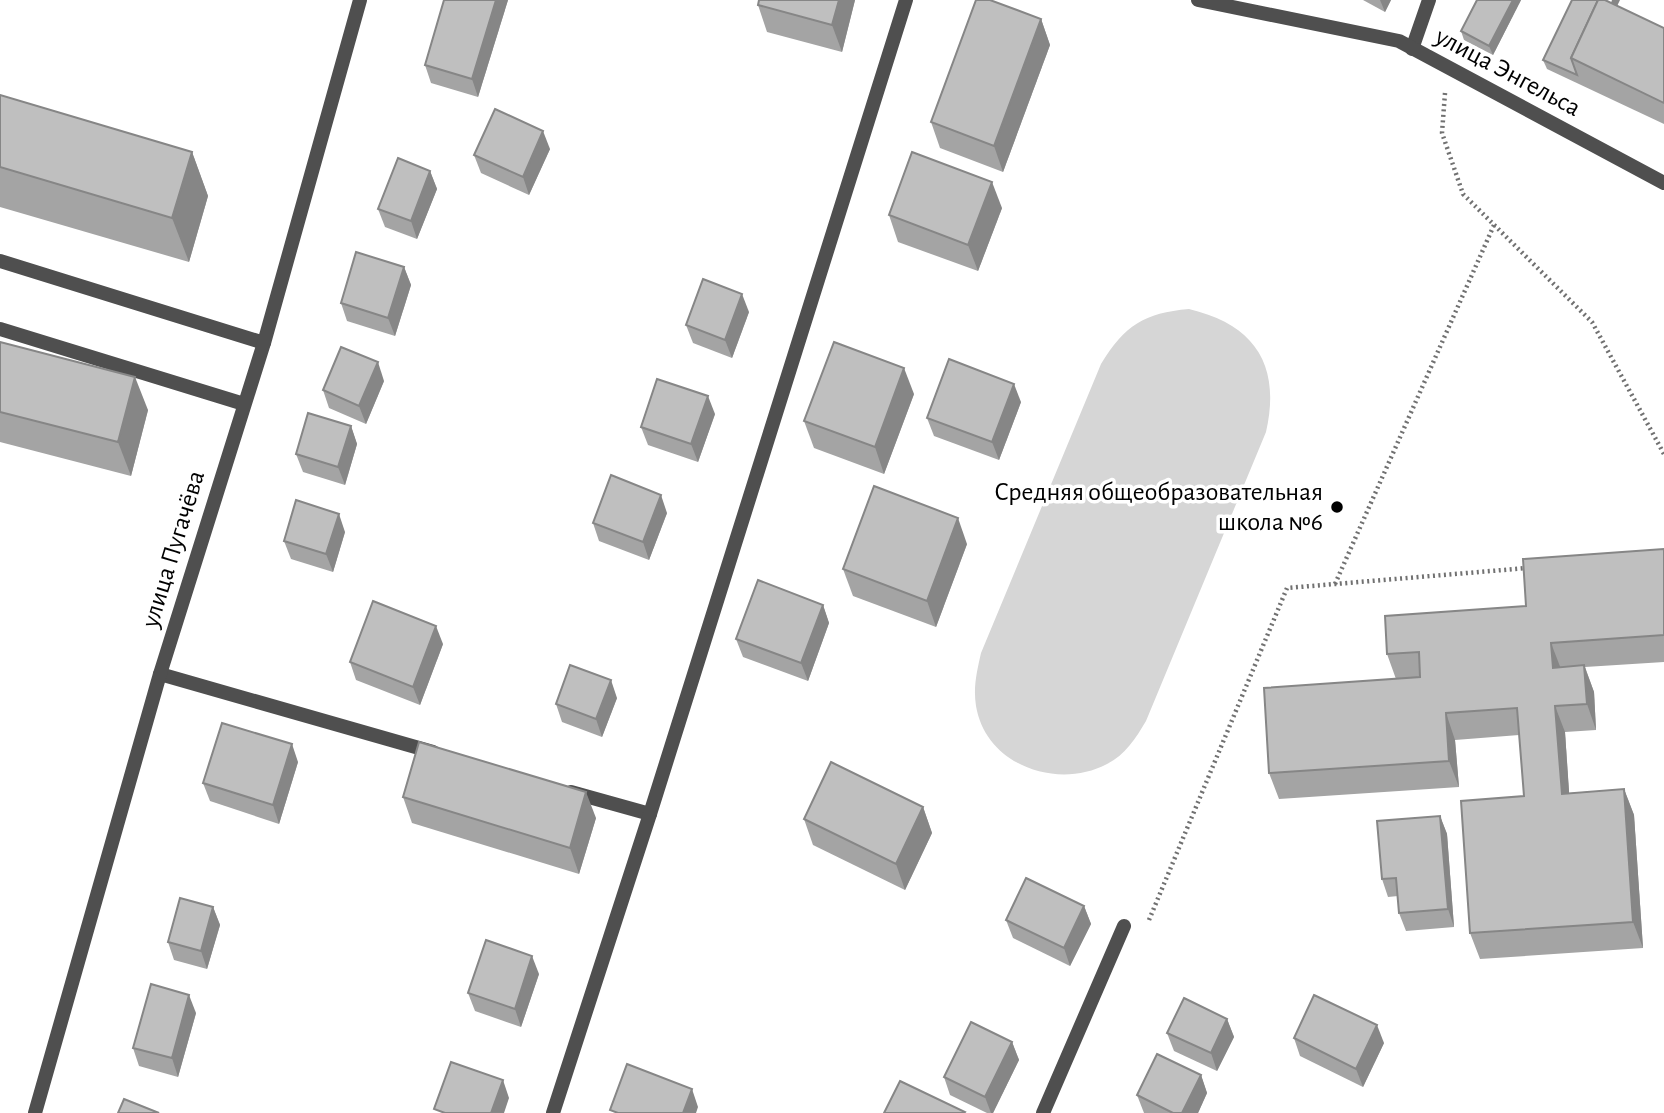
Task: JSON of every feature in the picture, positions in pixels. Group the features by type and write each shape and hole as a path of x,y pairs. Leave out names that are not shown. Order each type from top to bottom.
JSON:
{"street":[{"name":"улица Пугачёва","path":"35,1113 160,674 264,342 360,0"},
{"path":"553,1113 906,0"},
{"name":"улица Энгельса","path":"1198,0 1399,41 1664,183"},
{"path":"1412,49 1429,0"},
{"path":"0,261 264,342"},
{"path":"0,329 244,404"},
{"path":"160,674 451,757"},
{"path":"557,788 650,814"},
{"path":"1043,1113 1124,926"}],"path":[{"path":"1446,67 1442,133 1463,194 1592,322 1664,454"},
{"path":"1335,584 1494,225"},
{"path":"1124,926 1147,925 1287,588 1541,567"}],"shaded area":[{"path":"1189,309 1212,316 1231,326 1247,338 1258,352 1266,368 1270,387 1266,432 1146,721 1134,740 1113,760 1088,771 1047,773 1027,767 1009,758 994,744 982,727 975,692 981,653 1101,364 1119,340 1137,323 1160,314"}],"building":[{"path":"444,0 496,0 472,79 425,65"},
{"path":"759,0 839,0 832,25 758,5"},
{"path":"976,0 990,0 1041,19 994,146 931,122"},
{"path":"1477,0 1513,0 1489,46 1461,31"},
{"path":"1572,0 1598,0 1571,58 1577,75 1543,60"},
{"path":"1598,0 1605,0 1664,28 1664,103 1571,58"},
{"path":"0,95 192,152 172,218 0,167"},
{"path":"495,109 543,131 523,177 474,155"},
{"path":"912,152 992,182 968,245 889,215"},
{"path":"398,158 430,171 411,221 378,209"},
{"path":"356,252 404,267 388,318 341,303"},
{"path":"703,279 742,294 725,340 686,325"},
{"path":"0,342 135,377 118,442 0,412"},
{"path":"834,342 904,368 875,447 804,421"},
{"path":"341,347 378,362 359,406 323,390"},
{"path":"949,359 1014,384 992,442 927,418"},
{"path":"657,379 708,396 691,444 641,427"},
{"path":"308,413 351,426 338,467 296,454"},
{"path":"611,475 661,495 643,542 593,523"},
{"path":"874,486 958,518 927,601 843,569"},
{"path":"296,500 339,514 326,554 284,541"},
{"path":"1664,549 1664,635 1551,643 1553,668 1584,665 1587,704 1555,706 1562,794 1624,789 1633,922 1470,933 1461,801 1524,796 1517,708 1446,713 1449,761 1269,773 1264,688 1420,677 1419,652 1387,654 1385,616 1526,606 1523,559"},
{"path":"758,580 823,605 801,663 736,639"},
{"path":"373,601 436,626 413,687 350,662"},
{"path":"570,665 611,680 596,719 556,704"},
{"path":"222,723 292,744 273,805 203,783"},
{"path":"419,742 586,792 570,848 403,797"},
{"path":"831,762 923,807 896,864 804,819"},
{"path":"1440,816 1448,909 1399,913 1396,878 1382,879 1377,821"},
{"path":"1026,878 1084,906 1064,948 1006,920"},
{"path":"180,898 213,907 201,951 168,942"},
{"path":"486,940 532,956 515,1009 468,993"},
{"path":"151,984 189,995 172,1058 133,1048"},
{"path":"1314,995 1377,1025 1356,1069 1294,1038"},
{"path":"1184,998 1227,1019 1211,1053 1167,1033"},
{"path":"971,1022 1012,1042 985,1097 944,1077"},
{"path":"1157,1054 1201,1075 1182,1113 1173,1113 1137,1095"},
{"path":"451,1062 503,1080 491,1113 445,1113 434,1109"},
{"path":"627,1064 692,1089 683,1113 618,1113 610,1110"},
{"path":"900,1081 965,1112 884,1113"},
{"path":"124,1099 159,1113 118,1113"}],"place":[{"name":"Средняя общеобразовательная школа №6","path":"1337,507"}]}
